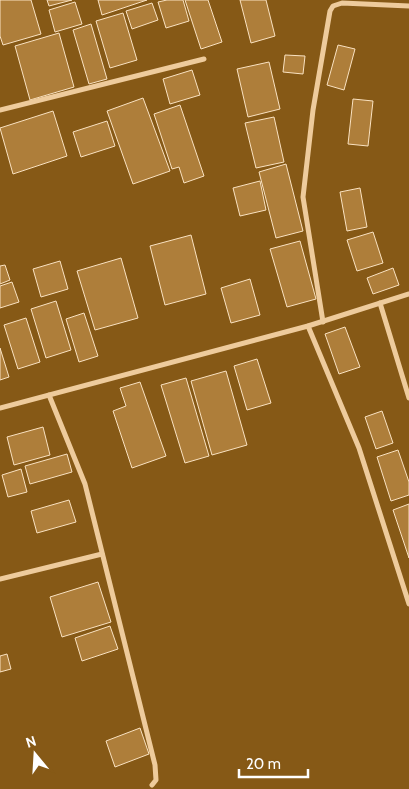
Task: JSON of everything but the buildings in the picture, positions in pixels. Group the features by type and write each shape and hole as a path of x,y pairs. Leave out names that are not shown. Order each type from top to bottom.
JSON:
{"street":[{"path":"323,322 303,197 313,110 330,11 338,2 409,6"},
{"path":"0,110 204,59"},
{"path":"0,408 323,322 409,294"},
{"path":"380,303 409,398"},
{"path":"308,326 359,448 409,604"},
{"path":"48,395 85,484 155,765 156,780 152,785"},
{"path":"0,579 102,554"}]}
